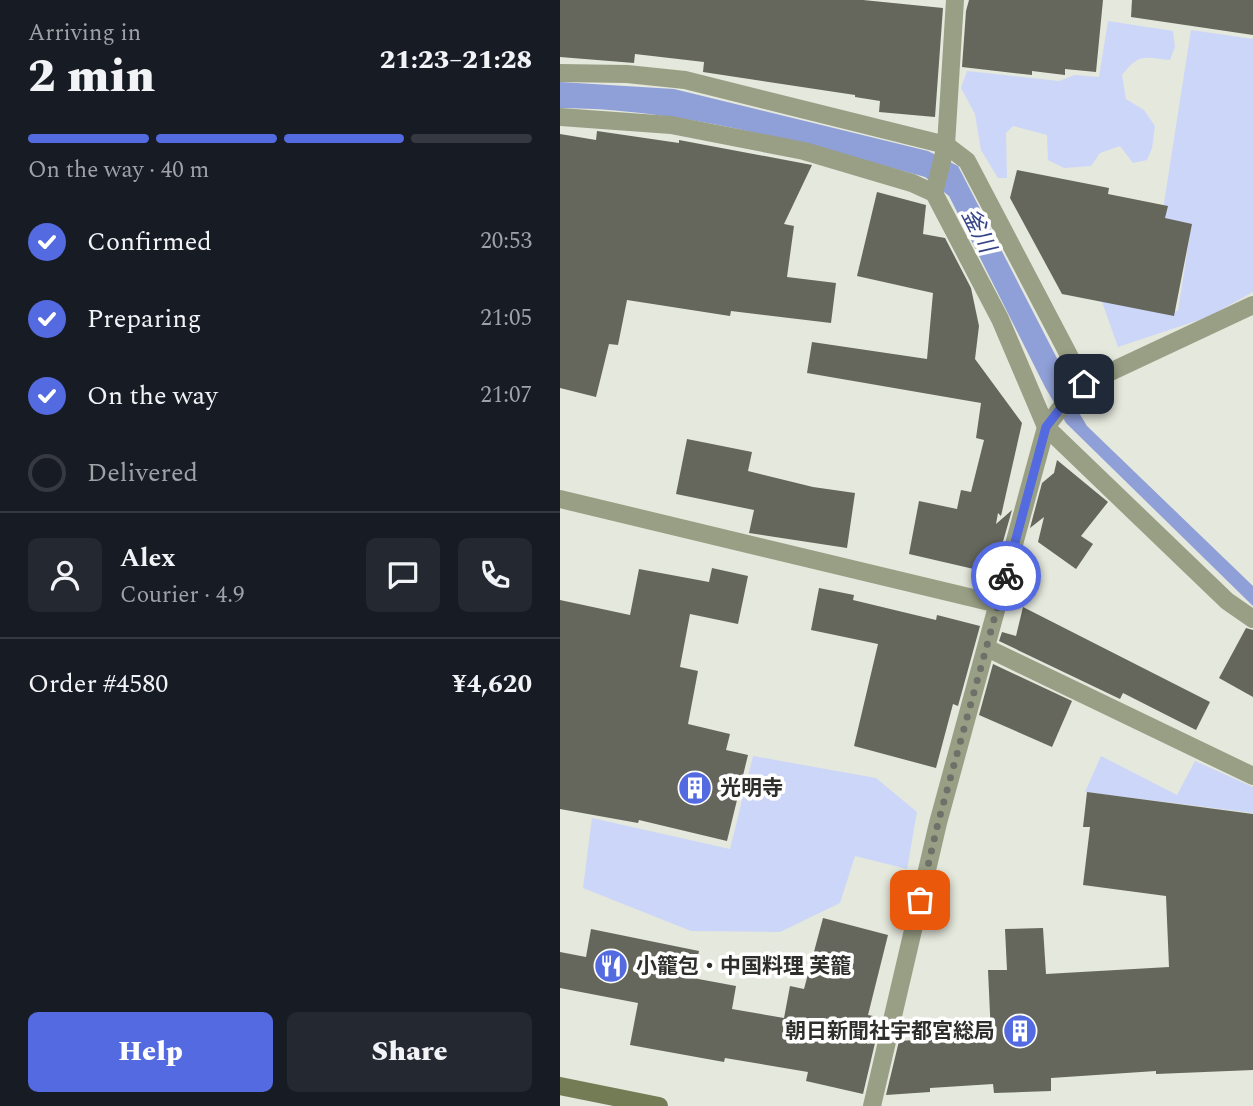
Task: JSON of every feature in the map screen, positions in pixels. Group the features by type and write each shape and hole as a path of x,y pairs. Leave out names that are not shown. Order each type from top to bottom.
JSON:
{"street":[{"path":"934,193 946,145 956,0"},
{"path":"560,73 627,74 685,80 946,145 967,160 1084,384"},
{"path":"560,117 671,125 804,150 900,179 934,193 1000,319 1046,427 1227,601 1253,619"},
{"path":"872,1106 938,823 1046,427 1076,388 1253,305"},
{"path":"560,499 998,604"},
{"path":"987,648 1253,776"},
{"path":"560,1086 659,1106"}],"shaded area":[{"path":"1108,21 1173,31 1175,47 1170,60 1143,58 1133,63 1122,75 1126,99 1144,110 1155,126 1152,148 1147,160 1133,163 1120,146 1100,153 1091,166 1064,168 1048,160 1047,135 1013,126 1006,133 1007,178 998,178 981,150 975,114 961,88 967,71 1059,81 1075,75 1099,77"},
{"path":"1191,30 1253,39 1253,292 1208,317 1118,347 1101,299 1178,311 1191,227 1161,222"},
{"path":"753,756 876,778 917,812 907,869 855,856 840,903 780,932 691,931 583,888 592,818 730,849"},
{"path":"1101,756 1177,795 1195,761 1253,787 1253,813 1085,792"}],"water":[{"name":"釜川","path":"560,82 674,89 928,151 958,166 1062,368 1078,411 1087,426 1253,586 1253,606 1066,423 1045,387 949,196 925,177 745,130 654,115 560,108"}],"building":[{"path":"560,0 863,0 943,8 935,117 879,112 880,101 855,95 703,72 704,62 635,54 634,63 560,57"},
{"path":"969,0 1103,0 1096,72 1065,69 1065,75 1032,71 1032,75 962,67"},
{"path":"1132,0 1253,0 1253,35 1131,17"},
{"path":"597,131 679,143 679,140 812,165 784,224 794,226 787,277 836,283 831,323 731,311 730,316 627,300 618,345 609,344 596,397 560,388 560,134 596,140"},
{"path":"1017,170 1109,188 1108,194 1168,206 1165,218 1192,224 1174,316 1062,294 1010,198"},
{"path":"877,192 926,205 923,234 945,238 971,288 979,326 975,359 1022,423 1001,516 998,513 996,524 1012,510 1000,552 992,544 988,561 978,570 909,554 919,501 957,509 961,490 971,492 984,440 976,438 981,403 807,373 812,342 927,359 933,293 857,276"},
{"path":"687,439 752,452 748,471 813,487 855,493 847,548 749,533 754,510 676,494"},
{"path":"1057,460 1108,502 1081,536 1093,544 1076,569 1038,542 1044,517 1030,528 1042,483 1054,473"},
{"path":"712,568 748,576 738,624 690,614 680,667 698,671 688,724 730,734 726,750 748,755 727,841 639,820 638,823 560,809 560,600 630,615 639,569 709,582"},
{"path":"819,588 854,595 853,600 936,620 937,615 980,626 958,706 953,704 936,768 854,746 878,644 811,630"},
{"path":"1023,607 1210,702 1196,730 1123,693 1120,699 999,641 1002,632 1016,636"},
{"path":"1246,628 1253,630 1253,697 1219,678"},
{"path":"993,664 1072,701 1052,747 979,715"},
{"path":"1087,792 1253,814 1253,1070 1156,1074 1156,1071 1051,1078 1051,1091 994,1093 993,1084 930,1088 930,1092 886,1095 899,1041 991,1035 988,970 1007,970 1005,929 1043,928 1046,974 1169,967 1166,896 1083,885 1090,827 1083,827"},
{"path":"823,918 888,935 868,1015 873,1016 867,1044 875,1043 863,1094 806,1081 808,1072 725,1058 724,1062 630,1045 638,1003 560,988 560,952 586,957 591,929 699,951 693,978 736,986 732,1009 784,1018 790,986 804,989"}],"way so far":[{"path":"920,900 938,823 1006,576"}],"place":[{"name":"光明寺","path":"695,788"},
{"name":"小籠包・中国料理 芙籠","path":"611,966"},
{"name":"朝日新聞社宇都宮総局","path":"1020,1031"}],"route":[{"path":"1006,576 1046,427 1076,388 1084,384"}]}
